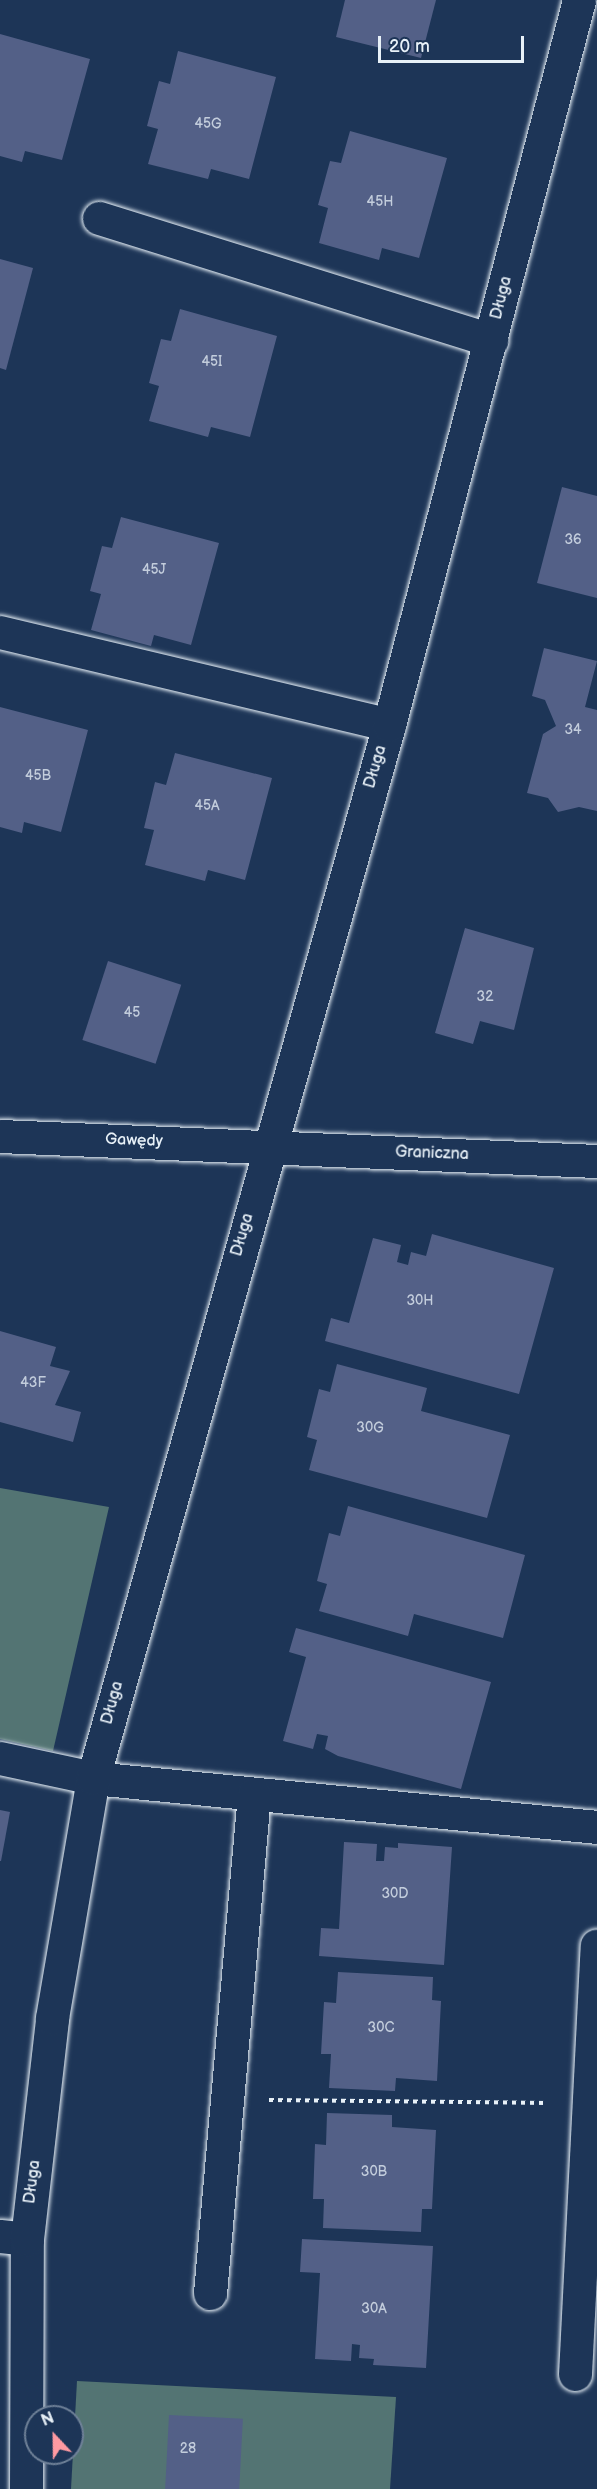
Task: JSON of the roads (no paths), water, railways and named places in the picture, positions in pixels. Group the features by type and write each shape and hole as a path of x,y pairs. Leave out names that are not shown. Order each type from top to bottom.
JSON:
{"street":[{"name":"Długa","path":"26,2489 13,2237 93,1778 267,1147 388,725 579,0"},
{"path":"99,218 491,340"},
{"path":"0,632 388,725"},
{"name":"Gawędy","path":"0,1136 267,1147"},
{"name":"Graniczna","path":"267,1147 597,1161"},
{"path":"0,1758 93,1778 597,1827"},
{"path":"210,2293 254,1794"},
{"path":"575,2374 585,2103 597,1946"}]}
